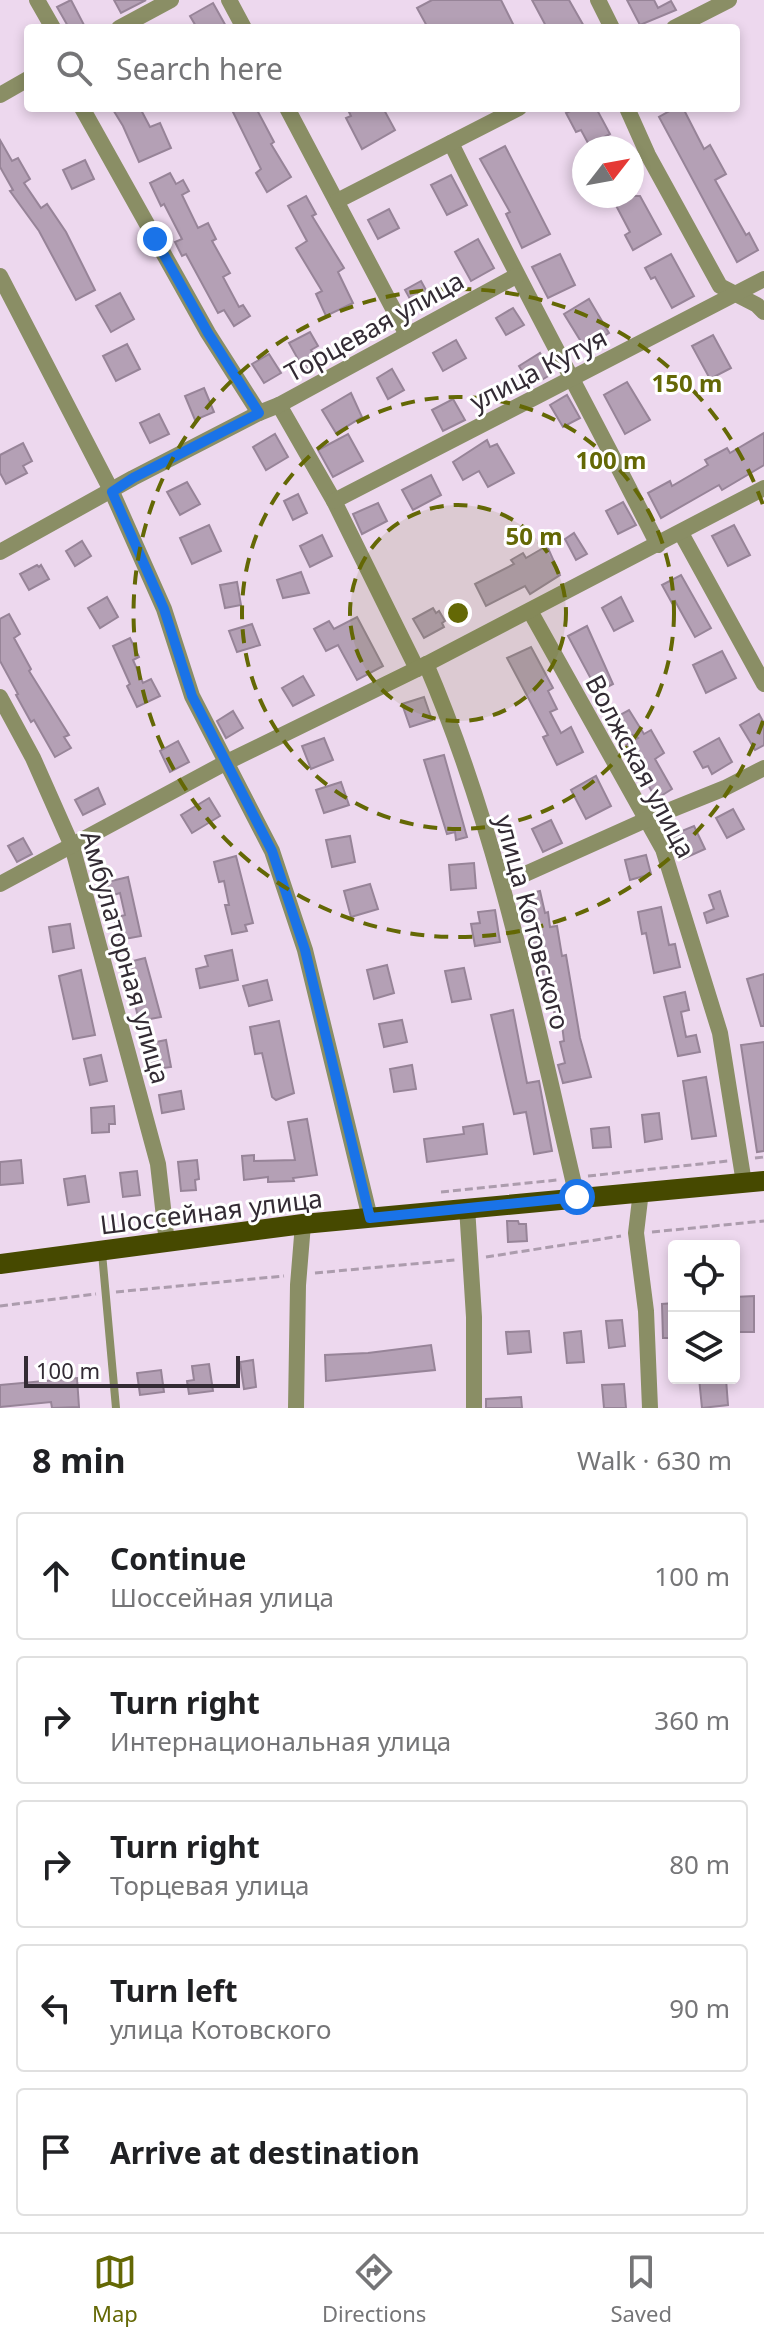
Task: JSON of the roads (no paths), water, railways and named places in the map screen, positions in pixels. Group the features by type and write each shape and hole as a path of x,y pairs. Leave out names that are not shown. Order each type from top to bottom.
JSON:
{"main road":[{"name":"Шоссейная улица","path":"0,1264 303,1224 754,1182"}],"street":[{"path":"37,0 51,24"},
{"path":"126,24 171,0"},
{"path":"229,0 242,24"},
{"path":"598,0 610,24"},
{"path":"682,24 729,0"},
{"path":"0,95 24,81"},
{"path":"84,112 208,333 259,413"},
{"path":"289,112 407,335"},
{"path":"337,201 511,112"},
{"path":"629,112 648,155 720,286 757,305 764,312"},
{"path":"451,143 516,276 573,378 658,545"},
{"path":"0,276 112,492 164,609 192,696 272,851 305,950 370,1218"},
{"name":"Торцевая улица","path":"0,552 133,478 279,405 516,276"},
{"name":"улица Кутуя","path":"334,501 764,279"},
{"name":"улица Котовского","path":"279,405 334,501 449,718 503,884 577,1197"},
{"path":"0,884 225,763 530,611 764,488"},
{"path":"681,533 764,684"},
{"name":"Волжская улица","path":"530,611 663,849 720,1033 754,1182"},
{"name":"Амбулаторная улица","path":"0,697 33,758 72,846 158,1164 167,1243"},
{"path":"503,884 725,788 764,768"},
{"path":"641,1191 636,1233 646,1311 650,1408"},
{"path":"467,1207 472,1259 474,1408"},
{"path":"296,1408 303,1224"}],"lane":[{"path":"102,1252 116,1408"}]}
